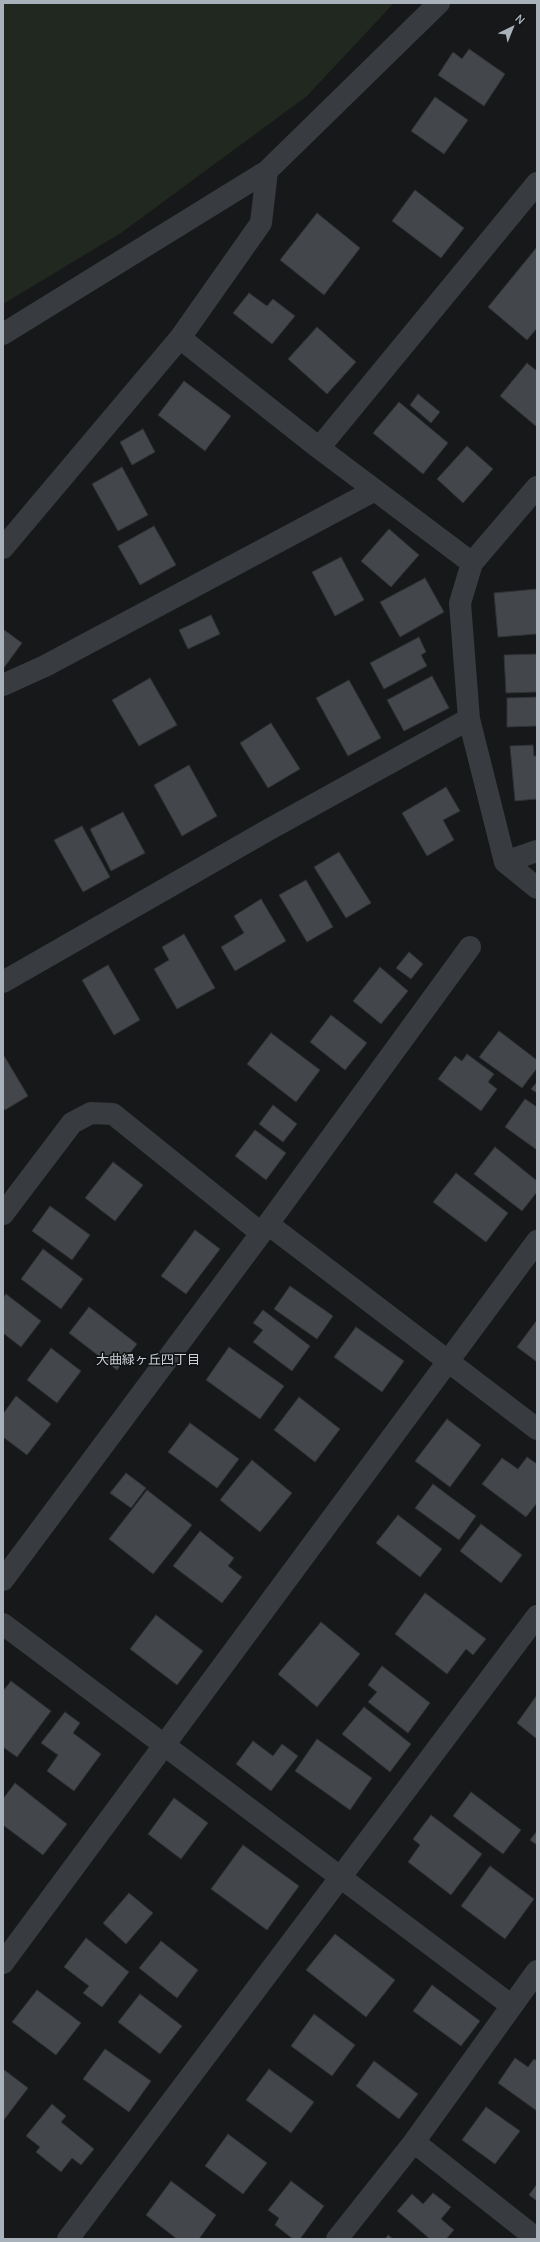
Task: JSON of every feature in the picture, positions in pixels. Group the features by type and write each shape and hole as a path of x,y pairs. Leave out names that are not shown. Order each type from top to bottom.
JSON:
{"street":[{"path":"3,334 267,171 439,3"},
{"path":"3,548 180,338 261,223 267,171"},
{"path":"319,448 537,183"},
{"path":"180,338 319,448 472,563"},
{"path":"537,488 472,563 460,603 469,719 505,862 537,888"},
{"path":"3,685 45,666 375,490"},
{"path":"3,982 275,826 469,719"},
{"path":"505,862 537,851"},
{"path":"3,1580 265,1228 470,947"},
{"path":"3,1214 72,1123 91,1113 113,1114 537,1428"},
{"path":"3,1963 165,1746 537,1241"},
{"path":"68,2239 537,1616"},
{"path":"3,1624 165,1746 341,1875 512,2006"},
{"path":"337,2239 414,2142 537,1971"},
{"path":"414,2142 537,2239"}],"shaded area":[{"path":"3,3 394,3 307,96 121,233 3,304"}],"building":[{"path":"469,49 505,74 484,106 438,75 453,52 462,59"},
{"path":"435,97 468,120 444,154 411,131"},
{"path":"415,190 464,228 441,258 392,221"},
{"path":"317,213 360,248 324,295 280,260"},
{"path":"537,247 537,328 527,340 488,307"},
{"path":"249,293 267,306 273,299 295,316 272,344 233,313"},
{"path":"317,327 356,362 327,394 288,359"},
{"path":"527,363 537,371 537,427 500,396"},
{"path":"184,381 231,416 205,451 158,415"},
{"path":"418,394 440,412 431,423 410,405"},
{"path":"399,402 448,443 423,474 373,433"},
{"path":"143,429 155,452 132,465 120,442"},
{"path":"467,446 493,469 463,503 437,479"},
{"path":"122,467 148,515 118,531 92,484"},
{"path":"154,526 176,565 140,585 118,546"},
{"path":"389,529 419,555 391,587 361,561"},
{"path":"341,557 364,600 335,616 312,572"},
{"path":"425,578 444,612 400,637 380,602"},
{"path":"537,589 537,634 498,637 494,593"},
{"path":"211,615 220,634 188,649 179,630"},
{"path":"3,629 22,643 3,669"},
{"path":"419,637 426,652 421,655 427,666 384,689 370,663"},
{"path":"537,654 537,692 506,693 504,655"},
{"path":"432,676 449,708 404,731 387,700"},
{"path":"150,678 177,725 139,746 112,700"},
{"path":"349,680 381,738 348,756 316,698"},
{"path":"537,697 537,726 507,727 507,698"},
{"path":"271,723 300,769 268,788 240,743"},
{"path":"533,745 534,756 537,756 537,799 515,801 510,746"},
{"path":"189,765 217,816 182,836 154,785"},
{"path":"446,787 460,811 443,820 454,840 427,856 402,813"},
{"path":"123,812 145,853 111,871 90,829"},
{"path":"82,826 110,877 83,892 54,840"},
{"path":"339,852 371,903 346,918 314,867"},
{"path":"306,880 333,927 307,942 279,895"},
{"path":"261,899 286,941 235,971 221,947 244,933 234,916"},
{"path":"184,934 215,988 177,1009 154,969 169,960 162,947"},
{"path":"409,952 423,964 411,979 396,968"},
{"path":"108,965 140,1020 114,1035 82,980"},
{"path":"380,967 408,991 381,1024 353,1001"},
{"path":"331,1015 367,1043 345,1070 310,1042"},
{"path":"499,1031 537,1060 537,1068 522,1088 479,1057"},
{"path":"271,1033 320,1070 296,1102 247,1064"},
{"path":"3,1054 28,1096 5,1110 3,1107"},
{"path":"467,1054 494,1074 488,1082 497,1089 481,1111 438,1079 455,1056 462,1061"},
{"path":"537,1082 537,1093 531,1089"},
{"path":"525,1099 537,1107 537,1150 505,1127"},
{"path":"273,1105 297,1124 283,1142 259,1124"},
{"path":"255,1130 286,1153 266,1180 235,1156"},
{"path":"495,1147 537,1181 537,1192 522,1211 474,1174"},
{"path":"113,1162 143,1185 115,1221 85,1198"},
{"path":"456,1173 508,1213 486,1242 433,1202"},
{"path":"50,1206 90,1235 72,1260 32,1231"},
{"path":"195,1230 220,1249 186,1294 161,1276"},
{"path":"43,1249 83,1279 61,1309 21,1279"},
{"path":"290,1286 333,1316 317,1339 274,1309"},
{"path":"6,1294 41,1321 21,1347 3,1333 3,1298"},
{"path":"89,1307 137,1344 117,1370 69,1333"},
{"path":"263,1310 310,1346 292,1371 253,1342 263,1330 253,1323"},
{"path":"537,1320 537,1362 517,1347"},
{"path":"356,1327 404,1361 382,1392 334,1357"},
{"path":"229,1347 284,1386 260,1419 206,1380"},
{"path":"51,1348 81,1371 57,1403 27,1380"},
{"path":"16,1396 51,1424 27,1455 3,1437 3,1414"},
{"path":"299,1397 340,1429 315,1462 274,1430"},
{"path":"447,1419 481,1445 450,1487 415,1461"},
{"path":"190,1423 239,1459 217,1488 168,1452"},
{"path":"527,1457 537,1464 537,1503 526,1517 482,1484 502,1458 518,1469"},
{"path":"252,1460 292,1493 260,1532 220,1500"},
{"path":"126,1473 146,1488 131,1508 110,1493"},
{"path":"433,1484 476,1516 459,1540 415,1508"},
{"path":"147,1490 192,1525 153,1574 109,1539"},
{"path":"398,1515 442,1549 420,1577 376,1543"},
{"path":"481,1524 522,1555 501,1583 460,1551"},
{"path":"200,1531 234,1558 228,1566 242,1577 222,1603 173,1566"},
{"path":"425,1593 486,1639 473,1655 466,1649 447,1674 395,1634"},
{"path":"156,1615 203,1651 177,1685 130,1649"},
{"path":"321,1622 360,1654 317,1707 278,1674"},
{"path":"382,1666 430,1703 408,1733 368,1702 377,1692 368,1685"},
{"path":"11,1681 51,1711 17,1757 3,1747 3,1691"},
{"path":"537,1695 537,1739 517,1723"},
{"path":"364,1707 411,1744 390,1772 342,1734"},
{"path":"65,1712 80,1723 73,1733 101,1754 74,1791 47,1771 58,1755 41,1743"},
{"path":"317,1739 372,1778 350,1810 295,1771"},
{"path":"253,1741 273,1756 282,1744 298,1756 271,1791 236,1764"},
{"path":"15,1783 67,1824 43,1855 3,1825 3,1799"},
{"path":"471,1792 521,1830 503,1854 453,1816"},
{"path":"174,1798 208,1823 181,1859 148,1834"},
{"path":"431,1815 482,1854 451,1895 408,1862 420,1845 413,1839"},
{"path":"537,1831 537,1845 530,1840"},
{"path":"243,1845 299,1886 267,1930 211,1889"},
{"path":"490,1866 534,1899 505,1939 461,1906"},
{"path":"129,1893 153,1913 126,1944 103,1923"},
{"path":"335,1934 395,1980 366,2017 306,1970"},
{"path":"86,1938 129,1972 102,2007 83,1993 89,1986 64,1967"},
{"path":"161,1941 198,1970 177,1998 139,1968"},
{"path":"432,1985 480,2021 461,2046 413,2011"},
{"path":"37,1990 81,2023 56,2055 12,2022"},
{"path":"140,1994 182,2026 160,2054 118,2022"},
{"path":"314,2014 355,2045 332,2076 291,2046"},
{"path":"105,2049 151,2081 129,2112 83,2079"},
{"path":"515,2058 528,2067 534,2059 537,2061 537,2111 498,2083"},
{"path":"374,2061 418,2094 399,2119 356,2086"},
{"path":"3,2069 28,2088 3,2121"},
{"path":"269,2069 314,2102 291,2133 246,2100"},
{"path":"52,2104 66,2116 61,2122 94,2149 81,2165 72,2158 61,2172 36,2152 40,2147 26,2136"},
{"path":"486,2107 520,2131 495,2164 462,2140"},
{"path":"228,2134 267,2163 243,2194 205,2166"},
{"path":"171,2181 216,2215 199,2239 177,2239 146,2215"},
{"path":"291,2181 324,2206 300,2239 293,2239 275,2225 279,2218 268,2210"},
{"path":"537,2184 537,2201 529,2195"},
{"path":"433,2193 451,2207 441,2219 454,2230 446,2239 430,2239 397,2211 412,2194 423,2204"},
{"path":"388,2235 393,2239 385,2239"}],"district":[{"name":"大曲緑ヶ丘四丁目","path":"148,1360"}]}
